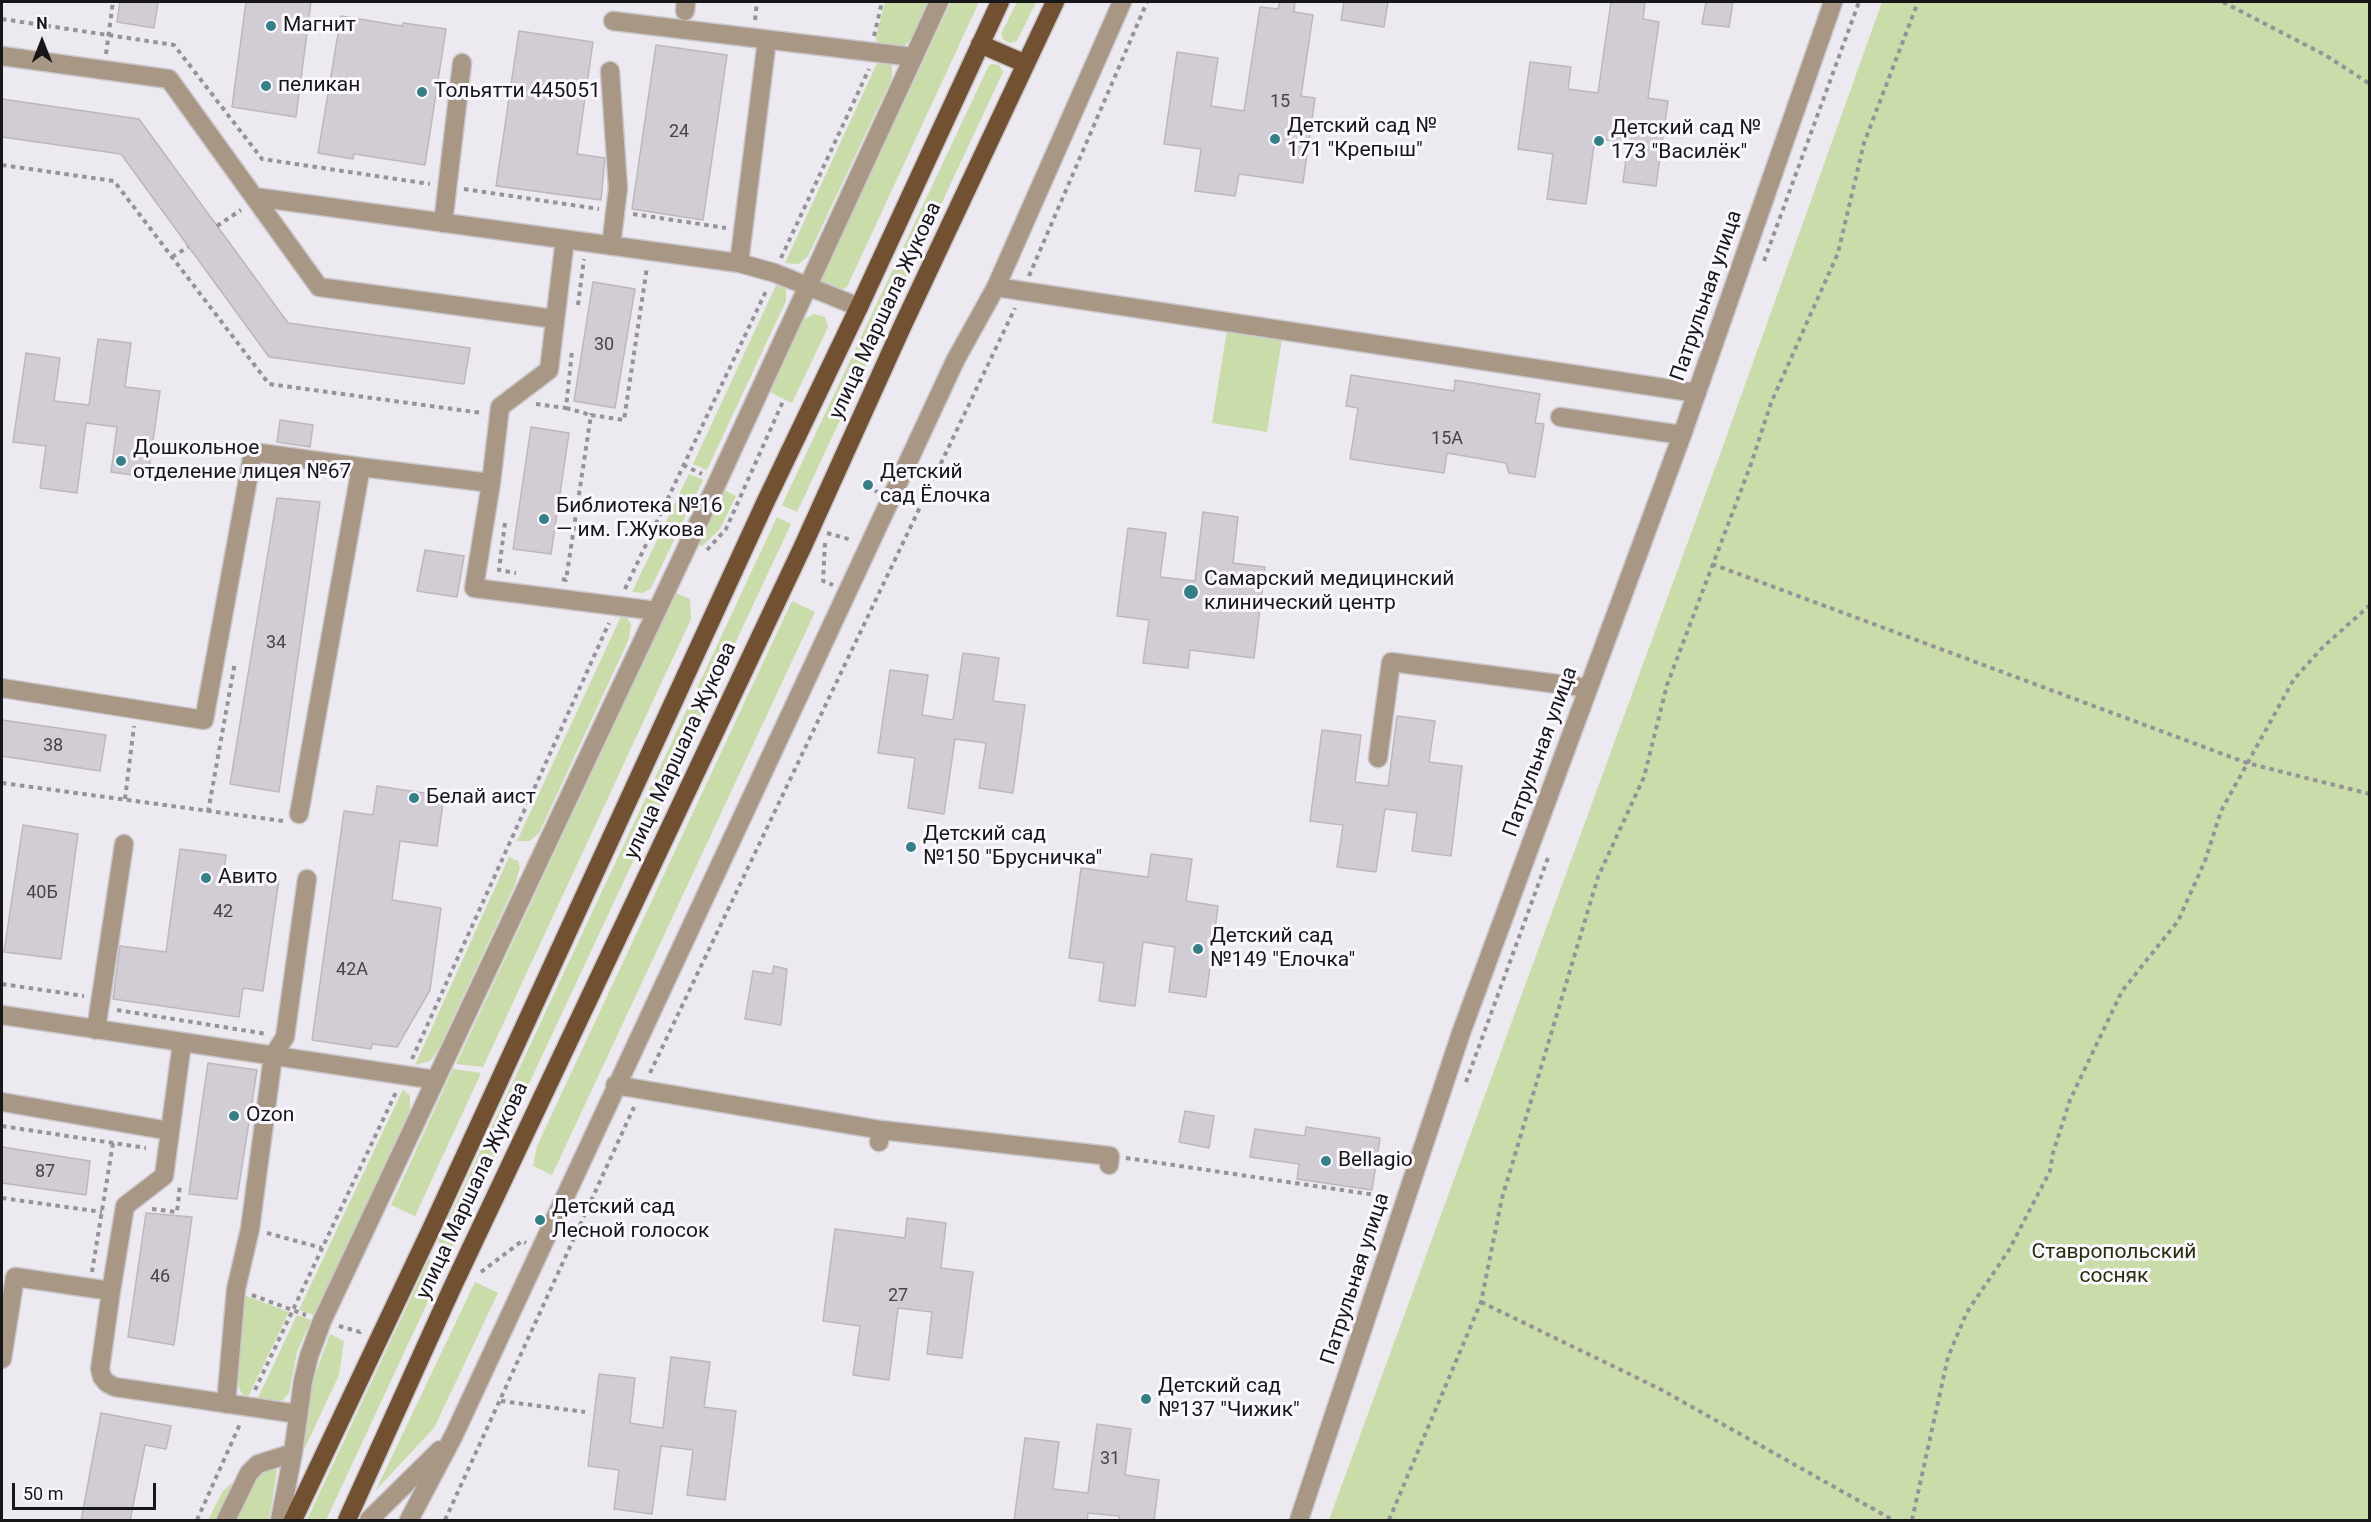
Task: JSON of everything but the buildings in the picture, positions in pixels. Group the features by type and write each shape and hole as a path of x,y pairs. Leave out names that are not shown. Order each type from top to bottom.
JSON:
{"main road":[{"name":"улица Маршала Жукова","path":"293,1521 1000,2"},
{"name":"улица Маршала Жукова","path":"347,1521 452,1288 803,546 902,327 1055,2"},
{"path":"980,44 1026,64"}],"street":[{"path":"280,1521 309,1356 322,1321 809,287 939,2"},
{"path":"409,1521 453,1437 956,359 996,288 1122,2"},
{"name":"Патрульная улица","path":"1299,1521 1461,1033 1682,435 1833,2"},
{"path":"613,21 913,57"},
{"path":"739,263 767,40"},
{"path":"2,56 169,79 250,202 319,287 555,319"},
{"path":"442,223 462,63"},
{"path":"610,71 618,188 611,246"},
{"path":"250,202 442,223 739,263 775,273 859,307"},
{"path":"565,239 549,370 500,408 491,483 474,588 618,604 657,611"},
{"path":"996,288 1697,393"},
{"path":"1560,417 1682,435"},
{"path":"2,687 204,720 253,452 491,483"},
{"path":"294,818 361,467"},
{"path":"1378,758 1391,662 1588,688"},
{"path":"96,1030 124,844"},
{"path":"226,1404 236,1289 250,1228 273,1056 285,1036 307,879"},
{"path":"2,1015 436,1080"},
{"path":"182,1043 164,1176 125,1206 100,1369 102,1377 115,1387 298,1414"},
{"path":"615,1086 880,1136 1109,1161"},
{"path":"2,1102 170,1131"},
{"path":"2,1359 8,1276 111,1291"},
{"path":"369,1521 453,1437"},
{"path":"226,1521 249,1473 258,1464 293,1453"}],"path":[{"path":"104,70 113,2"},
{"path":"755,20 757,2"},
{"path":"197,1521 248,1406 412,1058 618,604 775,273 876,53 874,36 882,2"},
{"path":"445,1521 641,1090 1022,291 1147,2"},
{"path":"1389,1521 1481,1302 1502,1198 1598,877 1644,777 1667,685 1751,464 1771,403 1838,253 1864,143 1918,2"},
{"path":"2223,2 2325,55 2370,84"},
{"path":"2,20 174,45 262,159 743,230"},
{"path":"2,165 114,181 269,384 499,415"},
{"path":"217,226 250,202"},
{"path":"172,257 188,247"},
{"path":"532,403 624,420 648,262"},
{"path":"566,408 573,345"},
{"path":"704,558 709,548 726,529 784,399"},
{"path":"555,578 566,580 591,415"},
{"path":"507,512 499,570 522,573"},
{"path":"1712,564 2247,763 2370,794"},
{"path":"1912,1521 1948,1357 1967,1312 2009,1250 2050,1171 2053,1153 2070,1100 2122,991 2178,921 2205,861 2221,811 2294,680 2323,647 2370,604"},
{"path":"208,812 236,661"},
{"path":"123,723 134,725 125,800"},
{"path":"2,783 208,812 294,818"},
{"path":"2,984 86,997 99,1007 285,1036"},
{"path":"401,1056 412,1058"},
{"path":"2,1126 168,1151"},
{"path":"92,1274 113,1143"},
{"path":"1109,1161 1380,1194 1405,1203"},
{"path":"177,1212 182,1177"},
{"path":"2,1198 123,1216"},
{"path":"250,1228 322,1248"},
{"path":"236,1289 322,1321 360,1332 366,1322"},
{"path":"1481,1302 1659,1389 1893,1521"},
{"path":"501,1401 585,1412"}],"green space":[{"path":"885,2 928,2 911,39 898,48 877,46 876,37"},
{"path":"951,2 979,2 847,287 839,291 823,285 822,278"},
{"path":"1017,2 1036,2 1017,41 1010,43 1004,40 1001,34"},
{"name":"Ставропольский сосняк","path":"1882,2 2369,2 2369,1520 1329,1520 1726,438"},
{"path":"879,59 892,64 892,78 808,256 799,264 785,263"},
{"path":"989,65 999,65 1003,72 797,512 782,505"},
{"path":"778,281 786,287 786,301 707,470 693,464"},
{"path":"814,314 825,317 828,327 792,403 770,392 804,319"},
{"path":"1227,330 1282,339 1267,432 1212,423"},
{"path":"689,474 703,480 651,588 643,593 632,592"},
{"path":"724,490 736,496 720,529 702,546 698,544"},
{"path":"777,517 791,524 452,1248 438,1242"},
{"path":"676,593 690,599 691,619 483,1067 456,1064"},
{"path":"792,601 815,612 552,1175 533,1166 537,1146"},
{"path":"623,612 631,624 629,639 539,833 530,841 517,841"},
{"path":"509,857 518,861 520,867 515,885 437,1052 430,1061 415,1065"},
{"path":"453,1069 481,1073 415,1216 391,1205"},
{"path":"403,1089 410,1096 410,1110 314,1315 299,1310"},
{"path":"429,1259 444,1267 326,1520 307,1520"},
{"path":"475,1282 498,1293 434,1428 376,1490"},
{"path":"246,1296 289,1312 248,1397 242,1394 237,1383"},
{"path":"297,1315 311,1320 297,1352 289,1393 282,1401 257,1400"},
{"path":"330,1334 344,1341 339,1375 304,1450 310,1389"},
{"path":"275,1468 277,1471 269,1520 233,1520 259,1470"},
{"path":"232,1483 237,1483 220,1520 208,1520 223,1491"}],"place":[{"name":"Магнит","path":"271,26"},
{"name":"пеликан","path":"266,86"},
{"name":"Тольятти 445051","path":"422,92"},
{"name":"Детский сад № 171 \"Крепыш\"","path":"1275,139"},
{"name":"Детский сад № 173 \"Василёк\"","path":"1599,141"},
{"name":"Дошкольное отделение лицея №67","path":"121,461"},
{"name":"Детский сад Ёлочка","path":"868,485"},
{"name":"Библиотека №16 — им. Г.Жукова","path":"544,519"},
{"name":"Самарский медицинский клинический центр","path":"1191,592"},
{"name":"Белай аист","path":"414,798"},
{"name":"Детский сад №150 \"Брусничка\"","path":"911,847"},
{"name":"Авито","path":"206,878"},
{"name":"Детский сад №149 \"Елочка\"","path":"1198,949"},
{"name":"Ozon","path":"234,1116"},
{"name":"Bellagio","path":"1326,1161"},
{"name":"Детский сад Лесной голосок","path":"540,1220"},
{"name":"Детский сад №137 \"Чижик\"","path":"1146,1399"}]}
